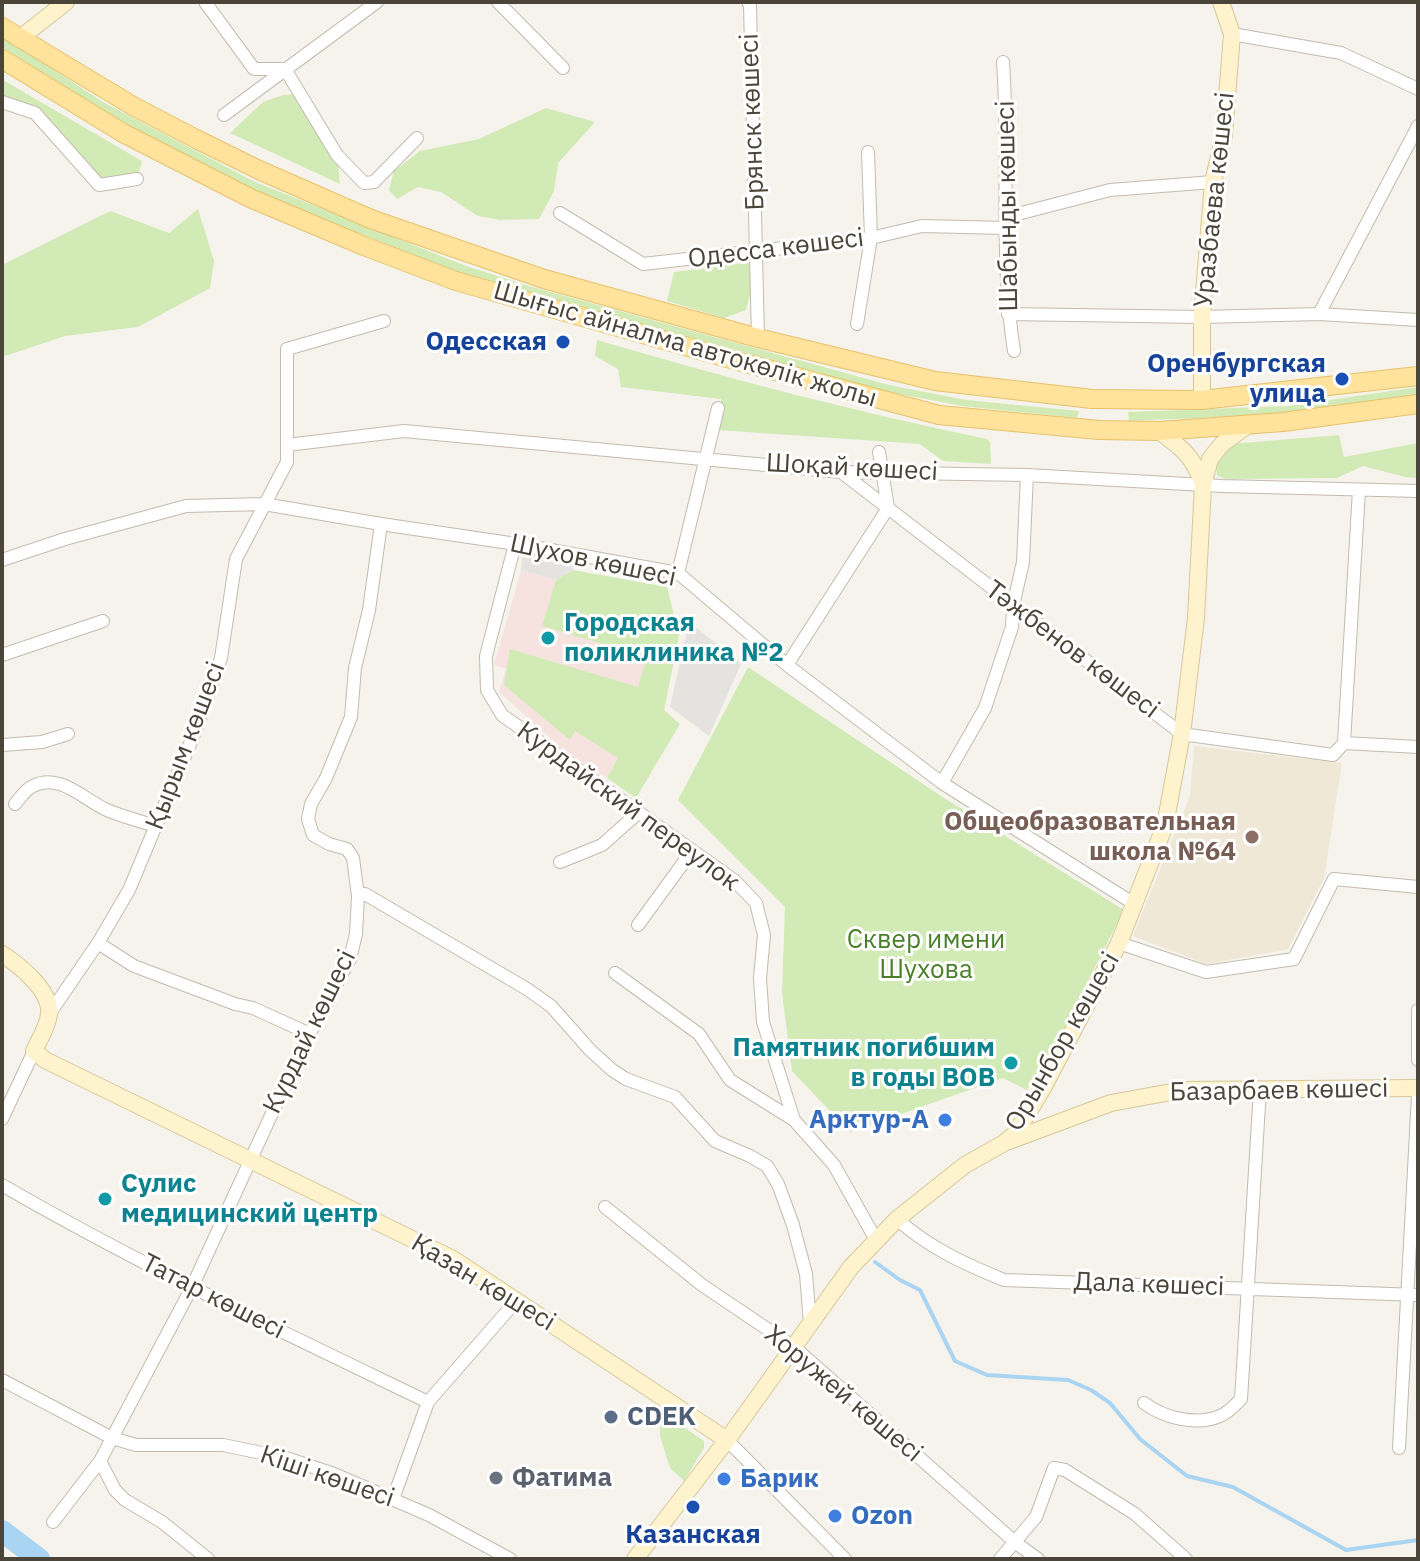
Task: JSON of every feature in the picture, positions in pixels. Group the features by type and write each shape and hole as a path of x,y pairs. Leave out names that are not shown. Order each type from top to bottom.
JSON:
{"main road":[{"name":"Шығыс айналма автокөлік жолы","path":"2,27 133,106 196,139 371,219 544,279 758,338 935,381 1092,399 1202,400 1418,376"},
{"name":"Шығыс айналма автокөлік жолы","path":"2,59 123,133 250,198 456,281 939,415 1099,430 1159,431 1248,425 1418,404"}],"street":[{"path":"19,39 66,2"},
{"path":"205,2 254,69 285,69"},
{"path":"224,115 377,2"},
{"path":"498,2 563,68"},
{"name":"Брянск көшесі","path":"748,2 758,338"},
{"name":"Уразбаева көшесі","path":"1202,400 1202,317 1213,182 1224,135 1232,34 1221,2"},
{"path":"1232,34 1341,53 1418,89"},
{"name":"Шабынды көшесі","path":"1003,62 1008,314 1014,351"},
{"path":"285,69 337,155 364,183 374,182 417,138"},
{"path":"2,102 35,113 99,185 137,179"},
{"path":"1319,314 1418,126"},
{"path":"857,324 871,238 868,152"},
{"name":"Одесса көшесі","path":"560,213 643,264 871,238 922,226 1006,223 1110,190 1213,182"},
{"path":"1008,314 1202,317 1319,314 1418,320"},
{"name":"Қырым көшесі","path":"2,1119 50,1013 98,943 129,890 195,732 221,658 236,559 287,462 287,349 384,321"},
{"path":"678,573 718,408"},
{"path":"1203,485 1210,459 1222,444 1248,425"},
{"name":"Шоқай көшесі","path":"287,445 404,431 841,472 1027,475 1203,485 1418,491"},
{"path":"1159,431 1188,453 1203,485"},
{"path":"787,665 888,508 879,452"},
{"name":"Тәжбенов көшесі","path":"841,472 1182,734 1333,755 1344,743"},
{"path":"942,783 985,708 1012,627 1013,606 1023,562 1027,475"},
{"name":"Орынбор көшесі","path":"642,1557 810,1323 876,1240 897,1219 965,1165 1015,1134 1043,1088 1119,943 1165,825 1182,734 1196,618 1203,485"},
{"path":"1359,490 1344,743 1418,747"},
{"name":"Шухов көшесі","path":"2,560 65,539 186,506 264,504 678,573 787,665 942,783 1136,905"},
{"name":"Күрдай көшесі","path":"53,1522 100,1461 192,1287 248,1160 350,959 356,934 358,896 353,858 347,849 313,835 308,819 311,804 326,778 351,717 355,668 369,610 381,524"},
{"name":"Курдайский переулок","path":"515,544 486,656 487,690 502,715 735,881 756,903 764,935 760,978 763,1022 794,1120"},
{"path":"2,655 103,621"},
{"path":"2,745 42,742 68,734"},
{"path":"15,804 31,786 64,784 107,810 156,826"},
{"path":"560,862 602,845 638,813"},
{"path":"638,925 692,851"},
{"path":"1119,943 1206,972 1294,959 1334,879 1418,887"},
{"path":"358,896 365,894 527,989 551,1006 612,1070 626,1079 675,1097 715,1141 767,1166 778,1184 793,1225 806,1274 810,1323"},
{"path":"98,943 134,966 253,1008 310,1034"},
{"path":"2,954 21,967 39,986 50,1013"},
{"path":"615,973 699,1034 730,1080 794,1120 834,1165 876,1240"},
{"path":"1418,1010 1418,1060"},
{"name":"Қазан көшесі","path":"34,1051 61,1069 453,1259 727,1440 845,1559"},
{"name":"Базарбаев көшесі","path":"1004,1143 1111,1103 1182,1090 1418,1088"},
{"path":"1144,1403 1157,1413 1174,1418 1206,1420 1223,1415 1241,1399 1260,1089"},
{"path":"1399,1448 1413,1295 1418,1095"},
{"name":"Татар көшесі","path":"2,1185 77,1229 428,1402"},
{"name":"Хоружей көшесі","path":"605,1207 702,1285 794,1347 1038,1559"},
{"name":"Дала көшесі","path":"897,1219 915,1236 951,1258 1004,1280 1413,1295"},
{"path":"393,1499 428,1402 517,1300"},
{"name":"Кіші көшесі","path":"2,1380 112,1438 136,1445 223,1445 286,1458 334,1474 393,1499 510,1559"},
{"path":"100,1461 115,1490 208,1559"},
{"path":"1000,1559 1036,1517 1054,1468 1065,1470 1135,1514 1186,1559"}],"shaded area":[{"path":"523,545 578,555 573,570 556,580 521,570"},
{"path":"521,570 556,580 663,621 679,635 655,758 637,783 607,778 565,751 499,692 506,669 494,665"},
{"path":"697,628 741,664 709,736 670,707 687,631"},
{"name":"Общеобразовательная школа №64","path":"1194,746 1342,763 1324,878 1288,949 1206,964 1133,936 1190,796"}],"green space":[{"path":"2,36 103,102 255,182 466,266 889,385 966,400 1079,411 1077,418 962,406 889,392 463,275 250,189 98,109 2,47"},
{"path":"3,80 142,161 137,179 99,185 35,113 2,102"},
{"path":"300,94 337,155 340,184 230,133 263,102 283,95"},
{"path":"546,108 595,122 558,163 554,191 539,219 500,220 478,216 441,192 418,187 397,199 389,190 394,171 420,151 479,139"},
{"path":"198,209 214,261 210,288 138,327 65,336 2,357 2,265 110,211 169,233"},
{"path":"752,262 752,287 746,310 724,318 667,301 674,272"},
{"path":"597,340 791,394 987,439 990,442 991,464 943,461 920,444 718,430 721,399 621,387 618,369 595,356"},
{"path":"1418,387 1418,396 1289,414 1129,421 1128,412 1288,406"},
{"path":"1339,435 1344,457 1418,443 1418,478 1363,466 1337,478 1225,479 1217,475 1215,464 1230,444"},
{"path":"573,570 667,587 679,635 664,710 680,724 636,798 607,778 618,758 575,731 570,740 504,685 510,649 638,687 647,657 542,626 556,580"},
{"name":"Сквер имени Шухова","path":"748,667 944,798 1124,910 1056,1044 1027,1090 1003,1078 850,1132 792,1071 782,993 785,907 678,800"},
{"path":"660,1411 704,1441 704,1448 684,1481 670,1468 660,1436"}],"waterway":[{"path":"875,1262 920,1290 955,1361 987,1375 1068,1380 1091,1390 1110,1403 1140,1439 1187,1476 1233,1487 1346,1550 1418,1540"},
{"path":"2,1531 39,1559"}],"place":[{"name":"Одесская","path":"563,342"},
{"name":"Оренбургская улица","path":"1342,379"},
{"name":"Городская поликлиника №2","path":"548,638"},
{"name":"Общеобразовательная школа №64","path":"1252,837"},
{"name":"Памятник погибшим в годы ВОВ","path":"1011,1063"},
{"name":"Арктур-А","path":"945,1120"},
{"name":"Сулис медицинский центр","path":"105,1199"},
{"name":"CDEK","path":"611,1417"},
{"name":"Фатима","path":"496,1478"},
{"name":"Барик","path":"724,1479"},
{"name":"Казанская","path":"693,1507"},
{"name":"Ozon","path":"835,1516"}]}
